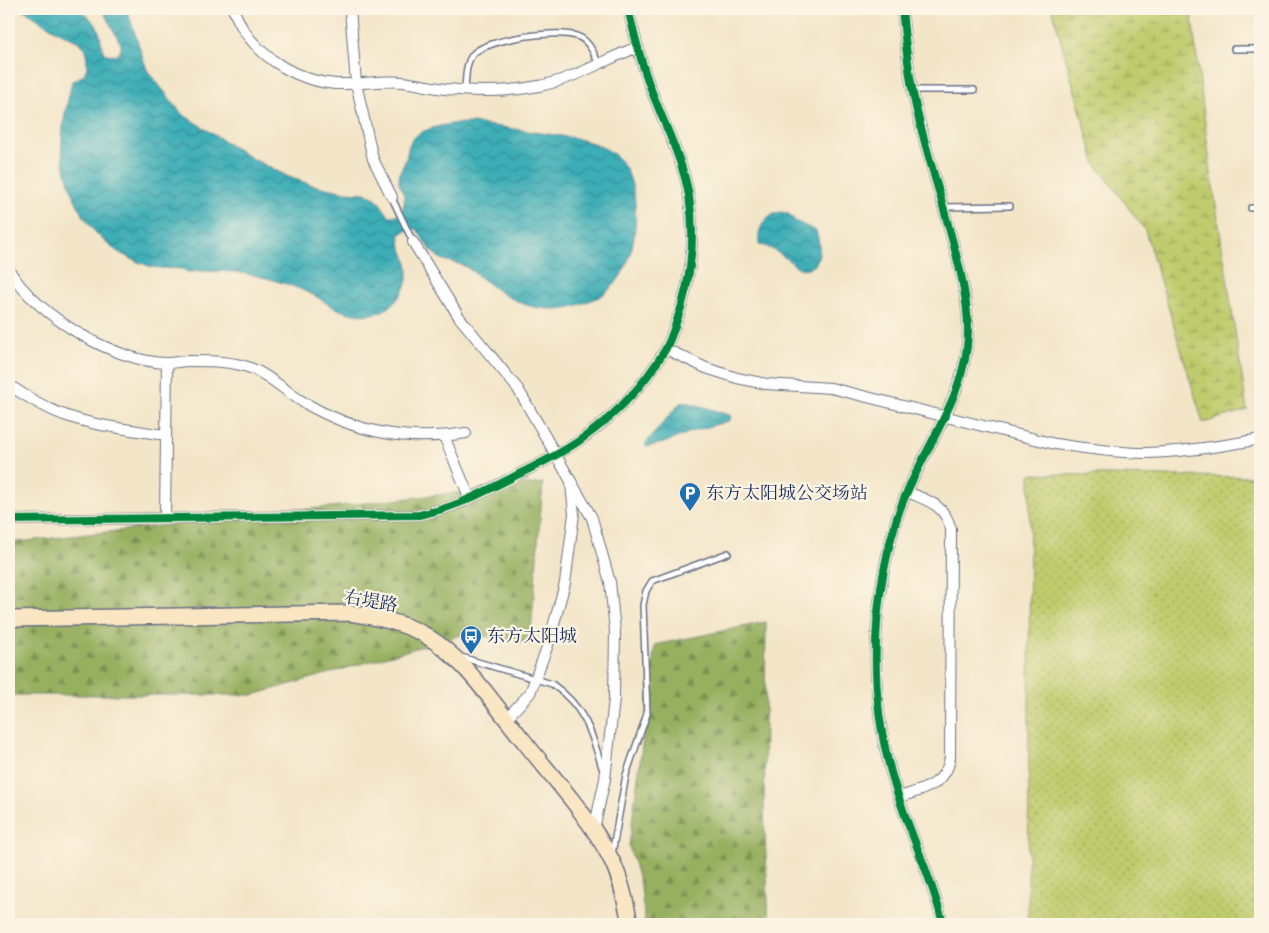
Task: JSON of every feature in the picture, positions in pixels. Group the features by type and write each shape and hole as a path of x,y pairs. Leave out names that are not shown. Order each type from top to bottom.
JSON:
{"main road":[{"name":"右堤路","path":"9,619 350,613 387,619 425,635 450,654 477,682 594,829 612,860 630,924"}],"street":[{"path":"233,9 243,30 261,50 282,68 307,78 335,84 394,81 444,89 512,90 540,86 567,79 613,56 638,47"},
{"path":"350,9 356,83 374,159 392,197"},
{"path":"9,520 419,515 443,510 470,499 557,455 583,439 610,418 632,395 666,349 687,287 692,259 692,229 688,194 681,166 647,78 628,9"},
{"path":"902,9 913,90 959,269 968,330 965,358 957,386 897,517 886,555 879,594 876,628 876,673 879,709 886,751 899,797 926,868 942,924"},
{"path":"413,242 458,317 518,389 592,518 610,582 615,631 614,699 605,780 594,829"},
{"path":"9,270 31,297 62,323 92,342 127,355 167,363 188,361 226,362 252,369 302,401 334,419 356,428 411,437 466,433"},
{"path":"666,349 706,368 737,378 766,384 831,388 1055,444 1146,453 1214,448 1260,439"},
{"path":"165,517 167,363"},
{"path":"9,385 30,399 67,416 114,428 166,435"},
{"path":"444,436 470,499"},
{"path":"506,719 530,693 550,642 565,583 574,514 570,477"},
{"path":"899,797 923,790 940,779 948,769 950,758 951,529 947,516 939,506 908,492"}],"lane":[{"path":"465,90 467,66 473,54 486,45 523,36 558,34 578,36 586,41 599,64"},
{"path":"1234,49 1260,49"},
{"path":"913,90 974,90"},
{"path":"392,197 413,242"},
{"path":"943,207 1010,206"},
{"path":"1251,208 1260,208"},
{"path":"612,860 626,775 647,714 643,621 643,605 646,591 652,581 728,553"},
{"path":"450,654 552,684 565,693 580,710 592,731 605,780"}],"green space":[{"path":"1052,9 1191,9 1211,173 1247,410 1203,423 1145,230 1095,163"},
{"path":"1030,474 1260,477 1260,924 1028,924"},
{"path":"543,483 530,644 468,633 253,695 9,695 9,543"},
{"path":"766,622 764,811 769,924 645,924 641,887 629,846 655,645"}],"water":[{"path":"22,9 78,9 97,26 104,53 117,55 121,50 121,44 102,9 127,9 147,70 182,114 249,157 289,177 312,185 346,192 365,193 377,199 389,216 399,213 404,204 399,176 406,159 408,147 415,137 432,128 472,123 570,137 599,146 618,158 629,175 633,188 636,221 628,261 622,274 614,284 605,293 591,301 557,309 534,307 505,295 466,267 440,258 429,247 417,229 410,229 400,234 401,245 407,263 408,277 400,296 385,310 367,315 346,312 298,288 253,275 224,272 187,272 183,269 150,267 124,255 100,237 83,214 70,187 63,157 62,134 72,81 84,75 87,67 86,49 79,42 55,30"},
{"path":"781,212 789,214 795,221 816,231 819,248 815,265 801,269 775,251 759,244 759,233 763,223 766,219"},
{"path":"687,402 730,415 731,418 729,421 693,431 664,443 646,447 645,444 680,403"}],"cycle path":[{"path":"9,520 419,515 469,499 559,453 595,429 629,398 657,363 675,326 685,294 691,261 691,212 686,181 652,93 628,9"},
{"path":"902,9 913,91 958,262 965,297 968,331 966,356 959,381 939,428 905,498 896,521 887,554 877,621 877,689 887,756 896,789 933,890 943,924"}],"place":[{"name":"东方太阳城公交场站","path":"690,512"},
{"name":"东方太阳城","path":"471,655"}]}
